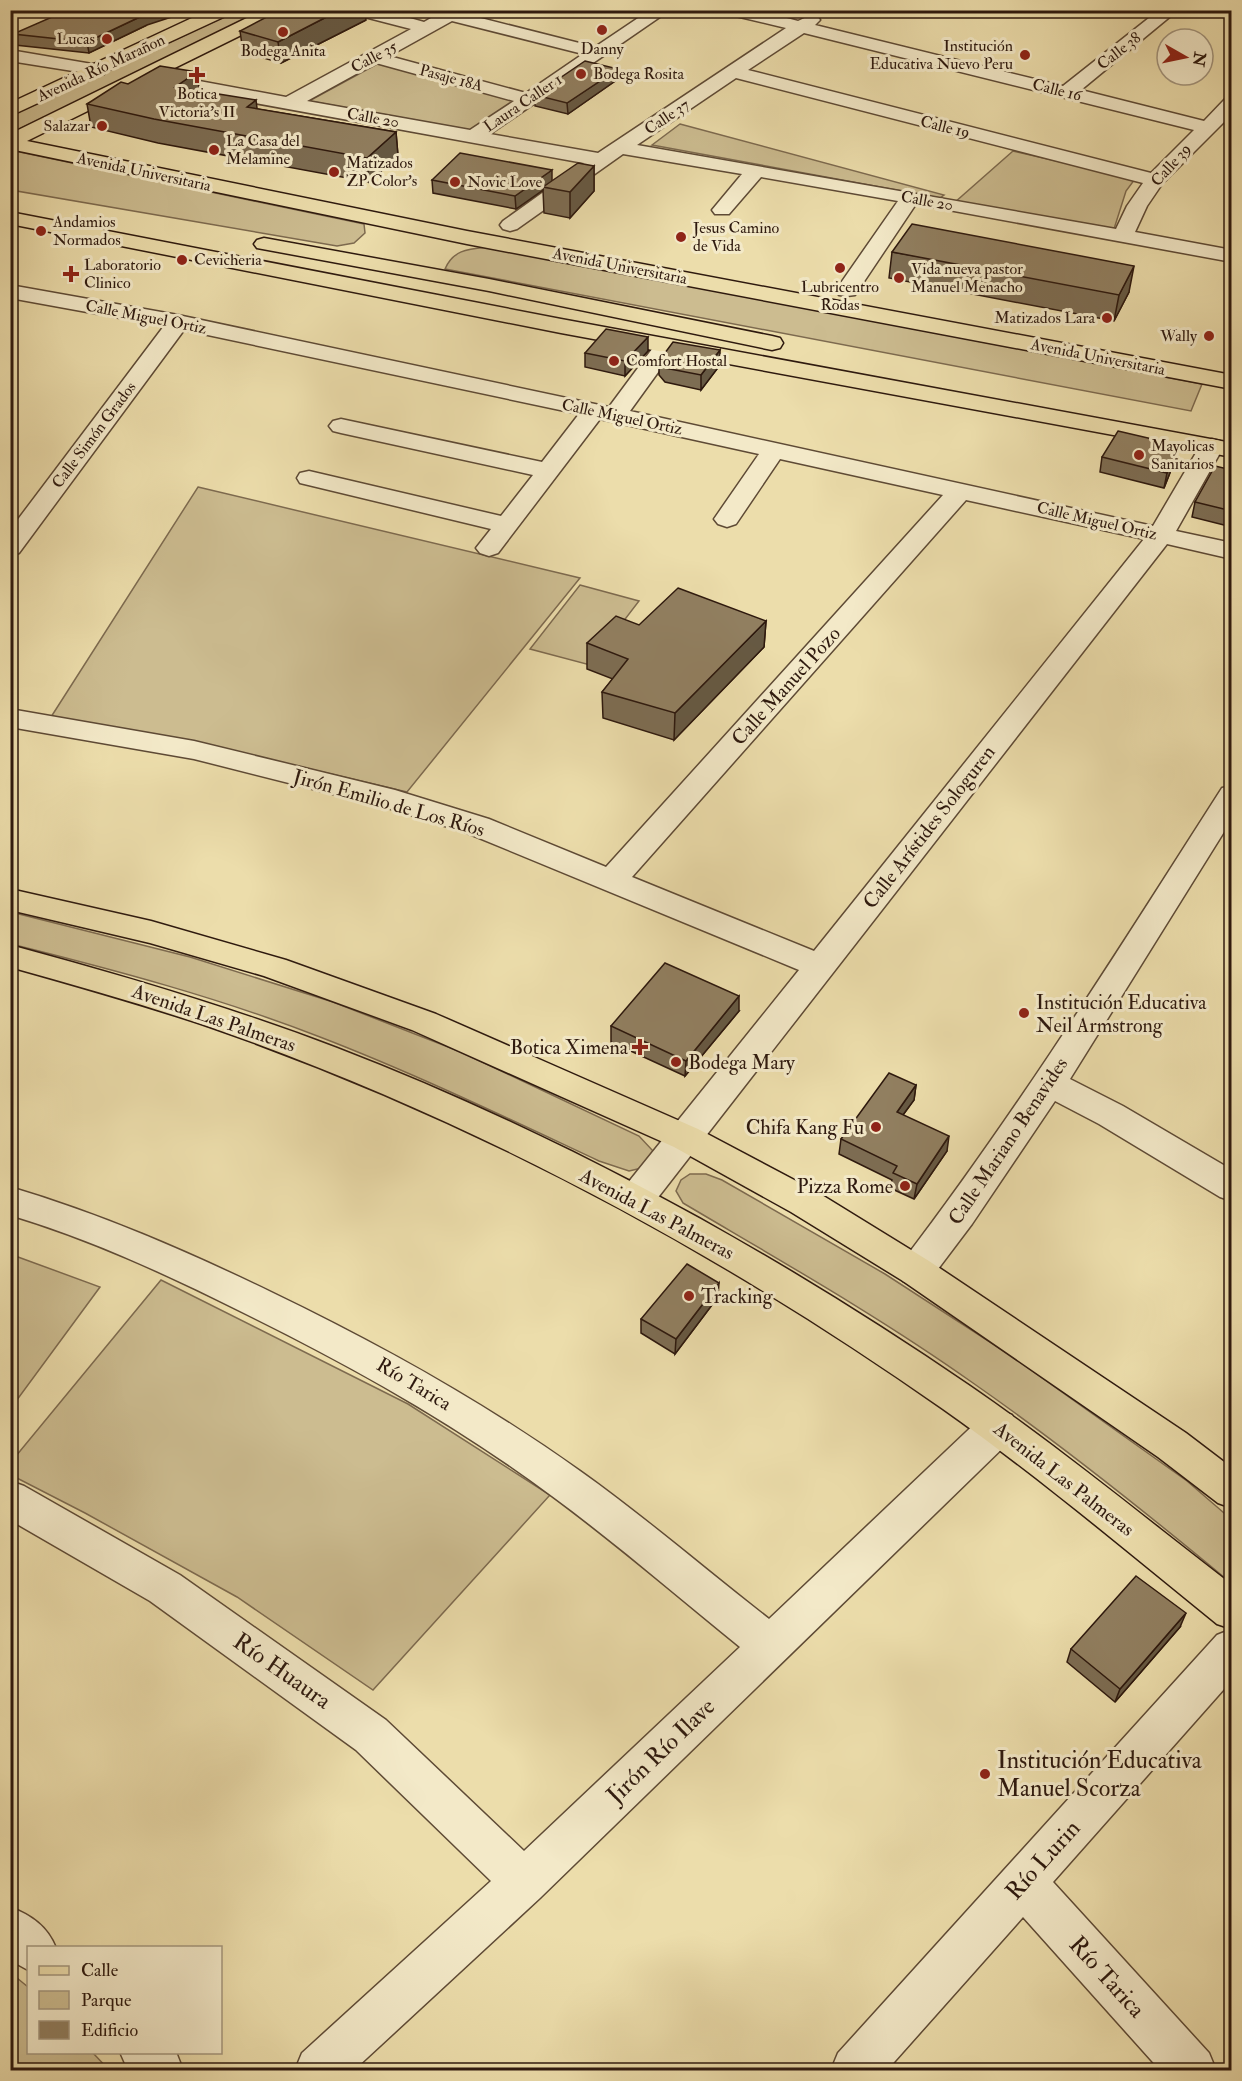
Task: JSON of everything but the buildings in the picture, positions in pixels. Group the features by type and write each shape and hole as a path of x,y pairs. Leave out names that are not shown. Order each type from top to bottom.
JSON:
{"main road":[{"name":"Avenida Río Marañon","path":"10,110 224,10"},
{"name":"Avenida Río Marañon","path":"15,137 144,77 278,10"},
{"name":"Avenida Universitaria","path":"15,137 185,165 455,215"},
{"name":"Avenida Universitaria","path":"15,137 383,237 474,239 1232,382"},
{"path":"166,177 185,165"},
{"path":"10,200 136,221"},
{"path":"10,218 666,346 1225,443"},
{"name":"Avenida Universitaria","path":"488,221 533,229"},
{"path":"341,258 349,258 383,237"},
{"path":"238,239 434,275 795,347"},
{"path":"474,239 434,245 424,252 421,259 434,275 561,326"},
{"name":"Avenida Universitaria","path":"624,247 1232,364"},
{"path":"912,370 1225,443"},
{"path":"10,899 151,932 275,968 424,1022 686,1138 804,1202 916,1271 1172,1445 1232,1491"},
{"name":"Avenida Las Palmeras","path":"10,956 71,971 202,1011 334,1059 483,1123 636,1199 784,1285 874,1342 998,1427 1232,1610"}],"street":[{"path":"359,10 426,28"},
{"name":"Laura Caller 1","path":"474,136 662,10"},
{"name":"Calle 16","path":"733,10 1206,126"},
{"name":"Calle 37","path":"510,225 602,160 825,10"},
{"name":"Calle 38","path":"1067,92 1170,10"},
{"path":"454,13 599,53"},
{"name":"Calle 35","path":"289,103 454,13"},
{"path":"10,55 99,70"},
{"name":"Pasaje 18A","path":"374,57 528,99"},
{"name":"Calle 19","path":"734,72 1155,180"},
{"name":"Calle 20","path":"144,77 602,160"},
{"name":"Calle 39","path":"1123,236 1137,206 1155,180 1206,126 1232,103"},
{"name":"Calle 20","path":"622,148 1232,256"},
{"path":"722,210 756,170"},
{"path":"847,290 910,198"},
{"path":"1041,242 1054,223"},
{"name":"Calle Miguel Ortiz","path":"14,296 178,322 1232,551"},
{"name":"Calle Simón Grados","path":"10,548 178,322"},
{"path":"489,548 549,471 666,346"},
{"path":"341,426 549,471"},
{"name":"Calle Arístides Sologuren","path":"636,1199 1161,535 1225,443"},
{"path":"727,519 774,450"},
{"path":"309,478 507,525"},
{"name":"Calle Manuel Pozo","path":"611,880 960,491"},
{"name":"Jirón Emilio de Los Ríos","path":"10,718 194,750 395,800 478,826 819,966"},
{"name":"Calle Mariano Benavides","path":"916,1271 953,1223 1049,1083 1232,795"},
{"path":"1049,1083 1111,1115 1232,1187"},
{"name":"Río Tarica","path":"10,1202 50,1213 166,1258 347,1346 412,1382 490,1431 567,1484 771,1646"},
{"name":"Jirón Río Ilave","path":"319,2070 524,1882 998,1427"},
{"name":"Río Huaura","path":"10,1499 165,1588 371,1735 524,1882"},
{"name":"Río Lurin","path":"855,2070 1232,1649"},
{"name":"Río Tarica","path":"1023,1882 1192,2070"},
{"path":"10,1930 32,1946"},
{"path":"146,2054 159,2070"}],"green space":[{"path":"237,11 269,11 11,133 10,116"},
{"path":"379,63 514,101 470,130 309,101"},
{"path":"680,124 944,195 940,198 652,145"},
{"path":"15,151 364,224 365,233 354,243 337,246 11,190 11,154"},
{"path":"1013,151 1135,179 1126,191 1114,229 954,203"},
{"path":"487,247 1202,384 1191,411 445,269 457,254"},
{"path":"198,487 580,578 407,792 185,741 51,717"},
{"path":"580,585 639,601 590,665 530,649"},
{"path":"11,912 190,957 333,1002 461,1052 639,1136 654,1152 646,1167 629,1171 599,1161 391,1066 282,1023 167,986 11,944"},
{"path":"690,1174 706,1174 722,1180 885,1274 1007,1353 1187,1481 1231,1519 1231,1583 1104,1480 973,1383 866,1312 683,1203 676,1191 681,1180"},
{"path":"18,1257 100,1287 11,1408 10,1266"},
{"path":"161,1280 408,1404 550,1495 373,1690 237,1597 11,1475 11,1462"},
{"path":"11,1973 27,1986 27,2054 94,2054 109,2070 11,2070"}],"place":[{"name":"Danny","path":"602,30"},
{"name":"Bodega Anita","path":"283,32"},
{"name":"Lucas","path":"107,39"},
{"name":"Institución Educativa Nuevo Peru","path":"1025,55"},
{"name":"Bodega Rosita","path":"581,74"},
{"name":"Botica Victoria's II","path":"197,75"},
{"name":"Salazar","path":"102,126"},
{"name":"La Casa del Melamine","path":"214,150"},
{"name":"Matizados ZP Color's","path":"334,172"},
{"name":"Novic Love","path":"455,182"},
{"name":"Andamios Normados","path":"41,231"},
{"name":"Jesus Camino de Vida","path":"681,237"},
{"name":"Cevicheria","path":"182,260"},
{"name":"Lubricentro Rodas","path":"840,268"},
{"name":"Laboratorio Clinico","path":"71,274"},
{"name":"Vida nueva pastor Manuel Menacho","path":"899,278"},
{"name":"Matizados Lara","path":"1107,318"},
{"name":"Wally","path":"1209,336"},
{"name":"Comfort Hostal","path":"614,361"},
{"name":"Mayolicas Sanitarios","path":"1139,455"},
{"name":"Institución Educativa Neil Armstrong","path":"1024,1013"},
{"name":"Botica Ximena","path":"640,1047"},
{"name":"Bodega Mary","path":"676,1062"},
{"name":"Chifa Kang Fu","path":"876,1127"},
{"name":"Pizza Rome","path":"905,1186"},
{"name":"Tracking","path":"689,1296"},
{"name":"Institución Educativa Manuel Scorza","path":"985,1774"}]}
